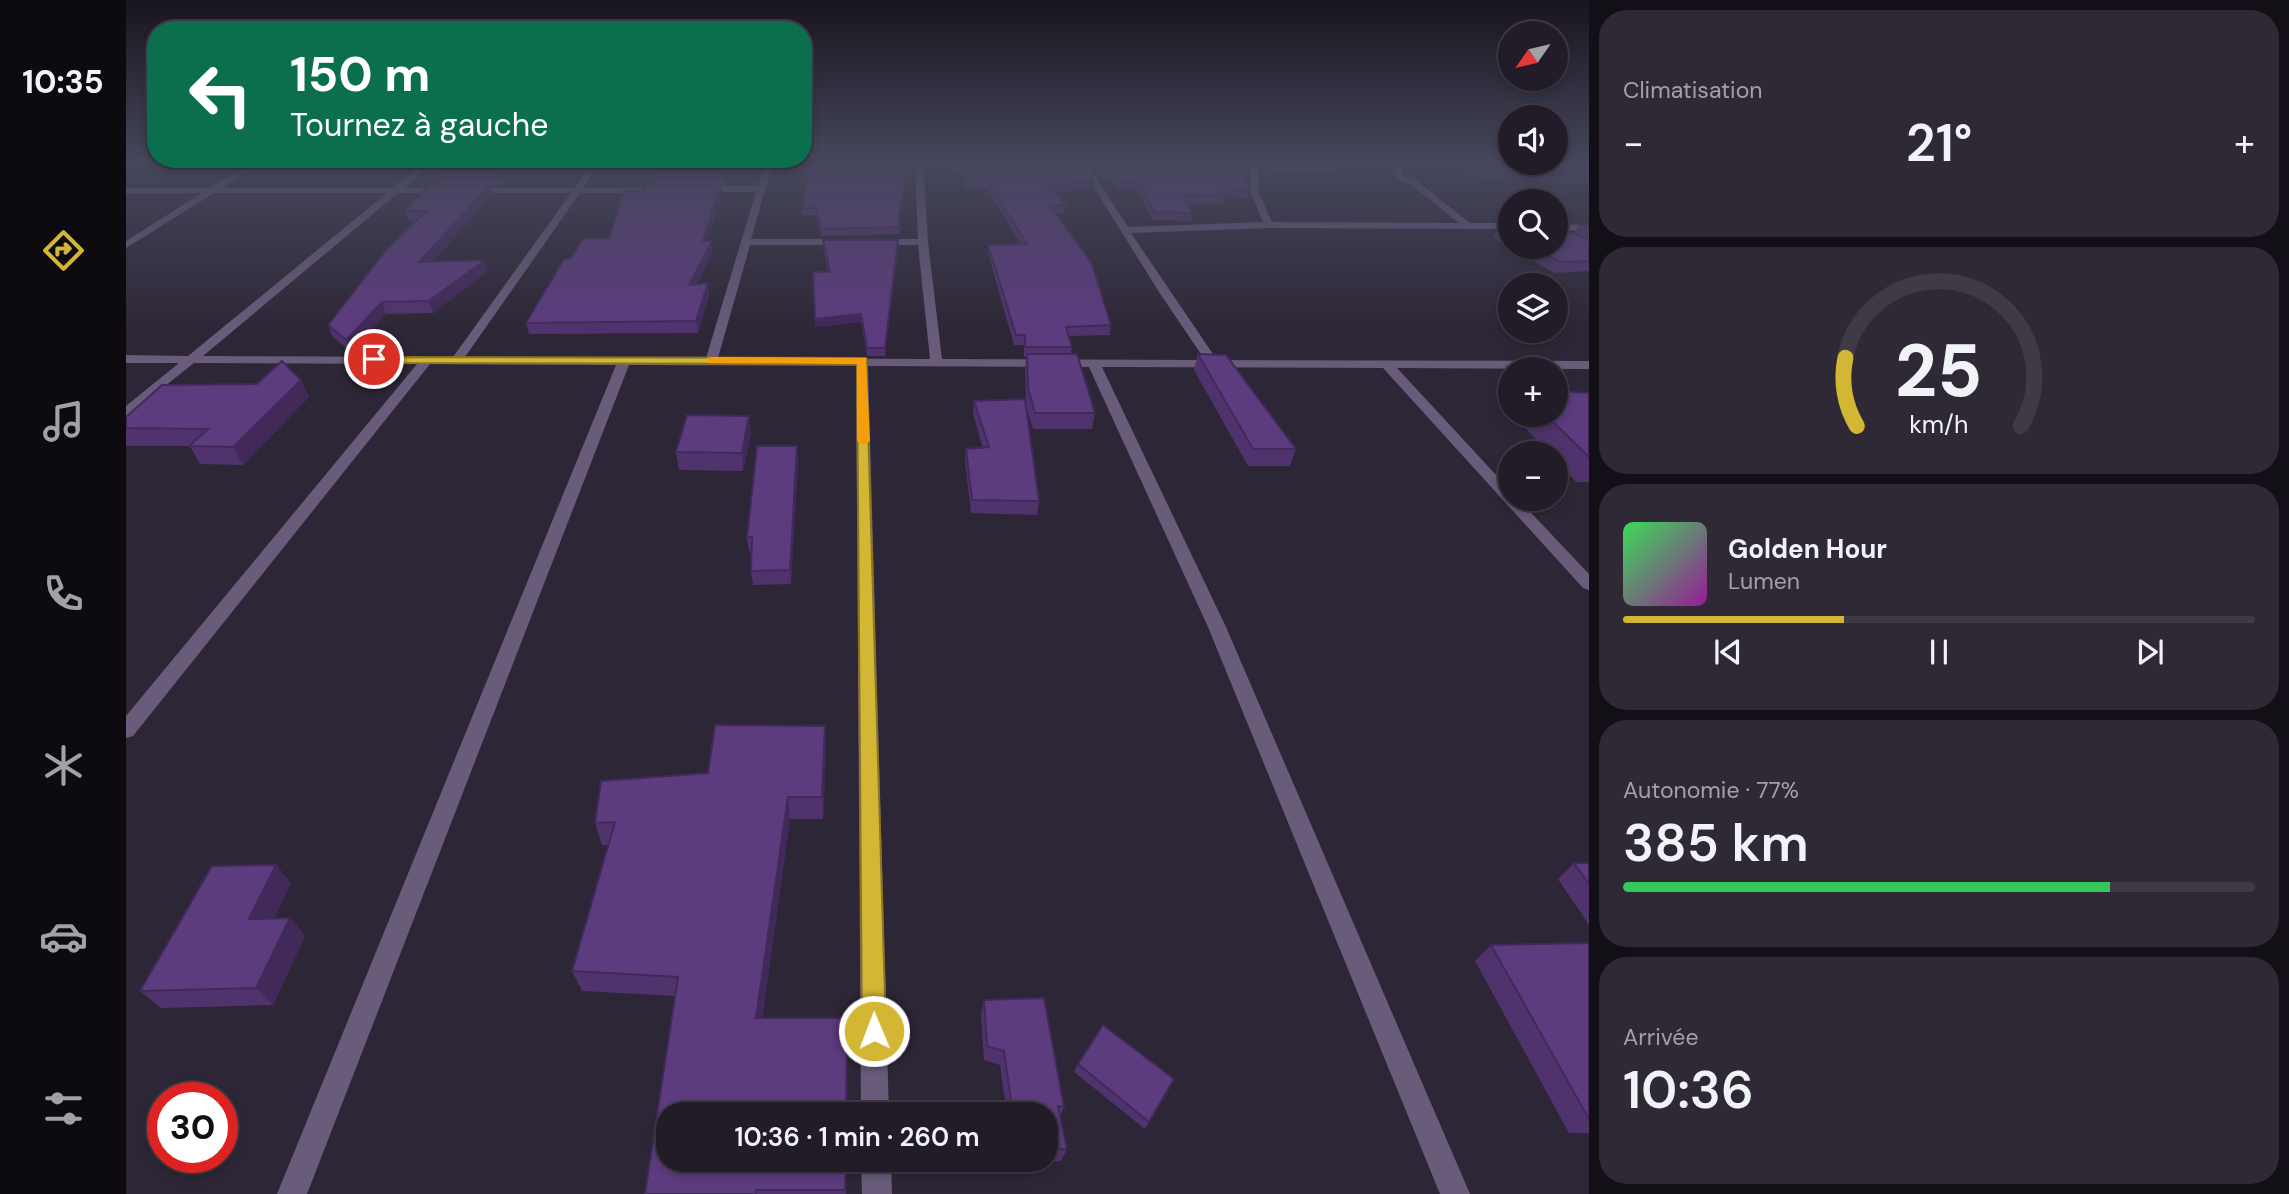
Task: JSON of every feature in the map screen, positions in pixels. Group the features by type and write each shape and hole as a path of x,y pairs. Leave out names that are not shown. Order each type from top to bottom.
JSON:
{"street":[{"path":"126,245 169,218"},
{"path":"126,413 363,218"},
{"path":"457,360 557,218"},
{"path":"712,361 753,218"},
{"path":"922,218 936,361"},
{"path":"1117,218 1214,364"},
{"path":"1266,218 1269,225"},
{"path":"1458,218 1465,223"},
{"path":"1125,230 1269,225 1465,223 1498,225"},
{"path":"1568,228 1589,228"},
{"path":"746,242 855,242"},
{"path":"868,242 923,242"},
{"path":"126,359 1589,365"},
{"path":"126,730 427,360"},
{"path":"292,1194 624,361"},
{"path":"862,361 875,1102"},
{"path":"1093,361 1217,627 1455,1194"},
{"path":"1387,365 1498,486"},
{"path":"1521,511 1589,584"},
{"path":"876,1172 877,1194"}],"building":[{"path":"419,218 460,218 419,262 485,260 429,301 382,302 346,340 328,325 387,249"},
{"path":"615,218 710,218 703,241 712,241 689,285 708,283 696,321 526,323 564,259 570,259 584,238 609,238"},
{"path":"818,218 899,218 900,227 821,229"},
{"path":"1010,218 1059,218 1092,264 1111,325 1066,327 1072,347 1025,347 1025,335 1016,335 988,245 1027,244"},
{"path":"1568,232 1589,239 1589,261 1560,262 1555,259 1568,259"},
{"path":"823,240 898,240 885,348 867,348 861,314 815,319 813,272 830,272"},
{"path":"1027,354 1077,354 1095,413 1035,413 1028,388"},
{"path":"1198,354 1226,355 1296,449 1253,449"},
{"path":"282,361 301,380 233,447 189,446 208,429 126,428 126,417 162,385 257,384"},
{"path":"1568,392 1589,393 1589,457 1558,427 1568,427"},
{"path":"1025,399 1039,501 972,500 966,449 989,447 974,401"},
{"path":"687,415 749,416 742,453 676,452"},
{"path":"757,446 797,446 790,570 751,571 752,537 747,537"},
{"path":"715,725 825,726 822,797 788,797 756,1018 847,1018 846,1102 659,1102 678,977 572,971 615,822 595,823 601,781 708,773"},
{"path":"1574,863 1589,863 1589,884"},
{"path":"276,865 249,919 290,918 256,988 140,991 212,866"},
{"path":"1589,943 1589,1119 1491,945"},
{"path":"1044,998 1064,1107 1058,1106 1058,1102 1011,1102 1004,1051 987,1046 984,1000"},
{"path":"1103,1025 1174,1079 1149,1122 1078,1064"},
{"path":"1058,1106 1067,1149 1058,1149"},
{"path":"656,1122 656,1172 846,1172 845,1190 756,1190 756,1194 645,1194"}],"slow traffic":[{"path":"711,361 862,361 864,441"}],"route":[{"path":"374,359 862,361 874,1031"}]}
